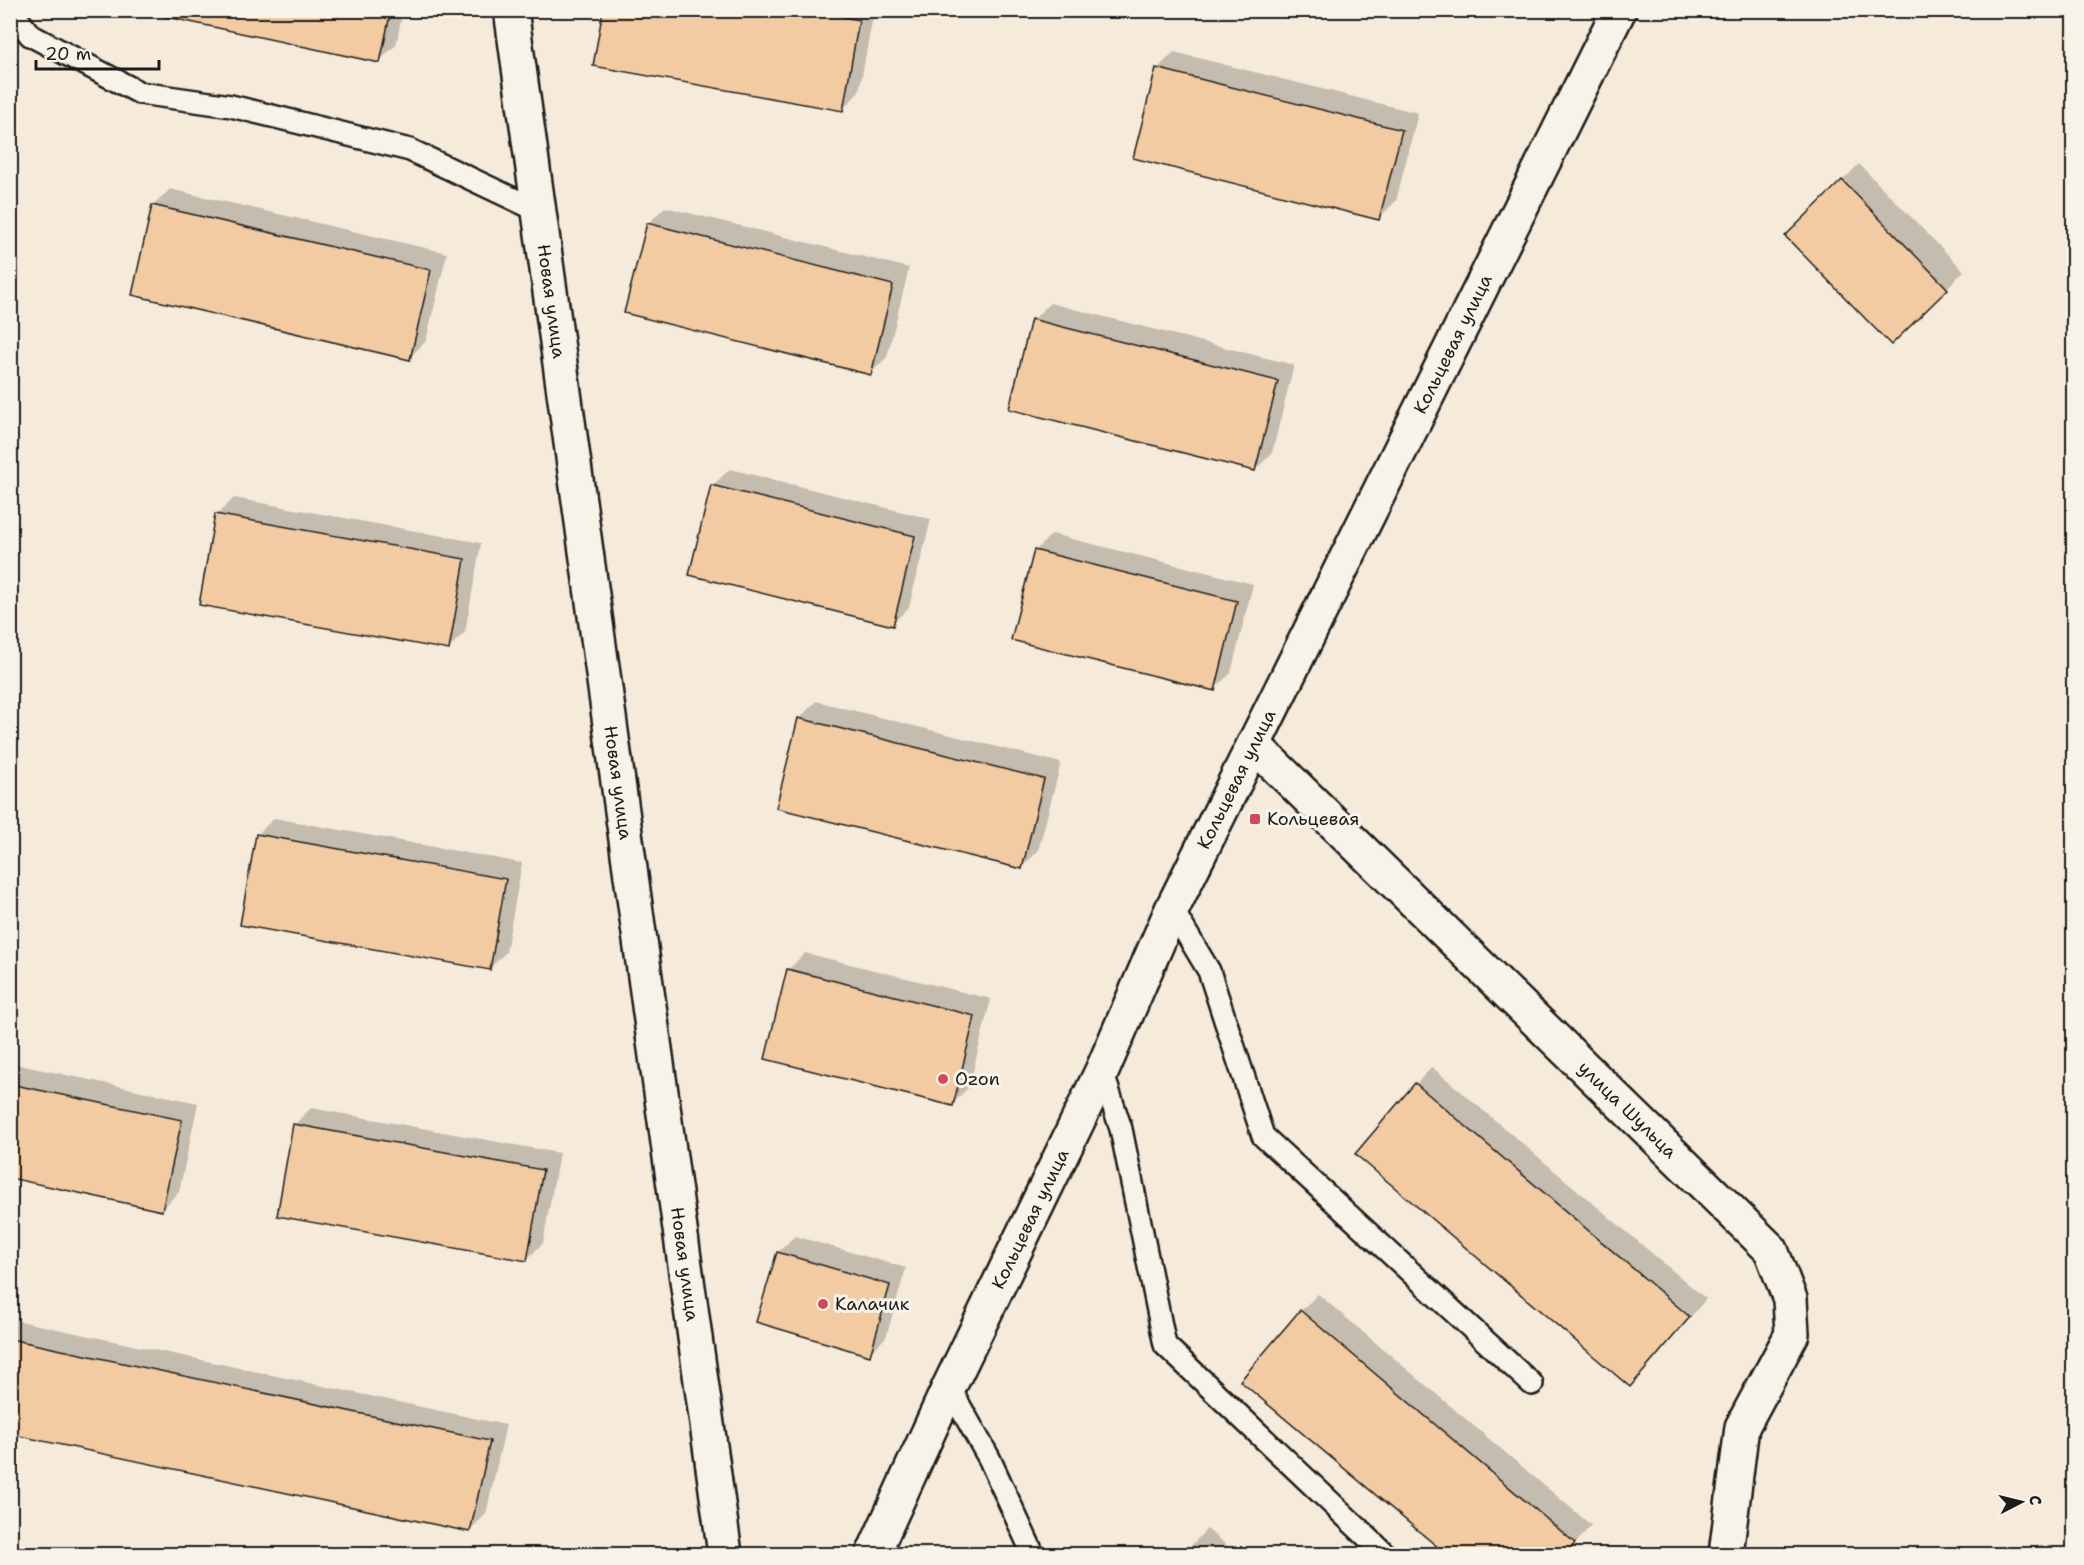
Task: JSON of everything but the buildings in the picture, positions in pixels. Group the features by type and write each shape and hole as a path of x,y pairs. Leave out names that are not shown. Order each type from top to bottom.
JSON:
{"street":[{"name":"Новая улица","path":"512,10 725,1554"},
{"name":"Кольцевая улица","path":"873,1554 949,1387 1102,1071 1172,909 1619,10"},
{"name":"улица Шульца","path":"1254,745 1771,1250 1790,1299 1792,1334 1742,1426 1726,1554"}],"lane":[{"path":"10,10 30,35 140,93 231,106 410,150 539,211"},
{"path":"1172,909 1209,971 1263,1136 1532,1384"},
{"path":"1102,1071 1121,1129 1165,1345 1385,1554"},
{"path":"949,1387 989,1458 1033,1554"}],"place":[{"name":"Кольцевая","path":"1255,819"},
{"name":"Ozon","path":"943,1079"},
{"name":"Калачик","path":"823,1304"}]}
